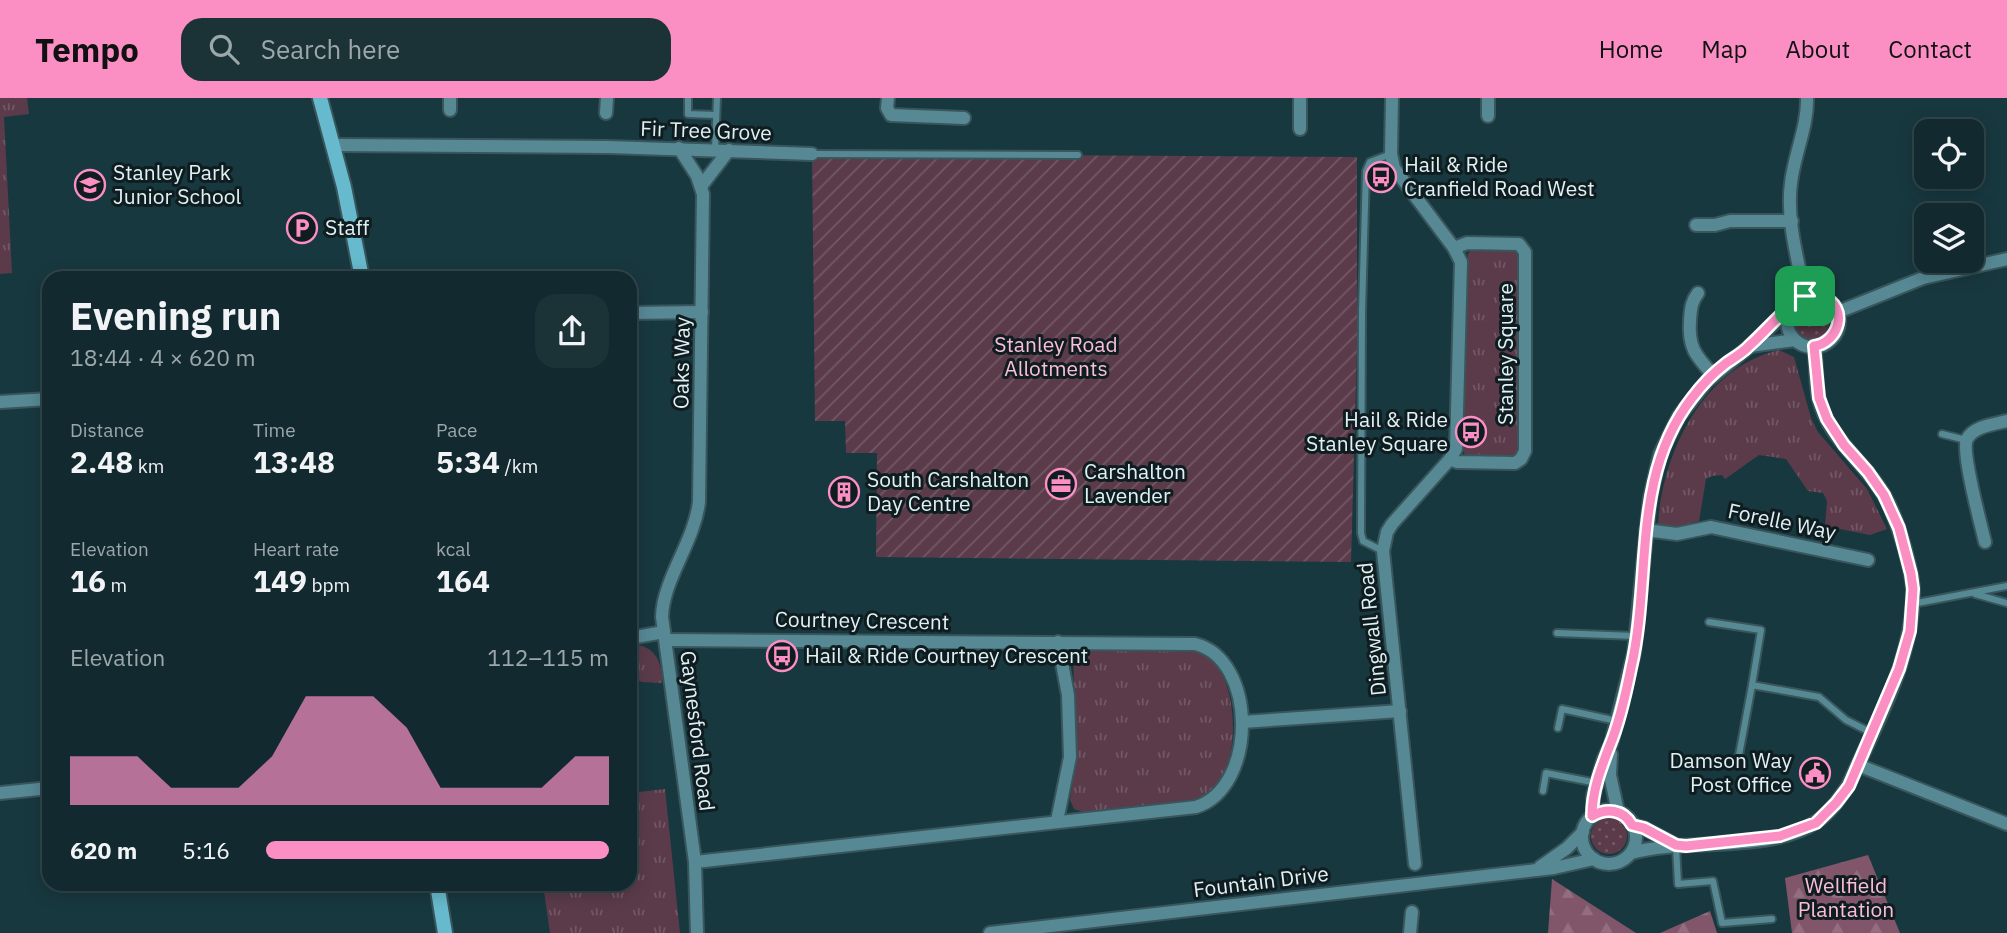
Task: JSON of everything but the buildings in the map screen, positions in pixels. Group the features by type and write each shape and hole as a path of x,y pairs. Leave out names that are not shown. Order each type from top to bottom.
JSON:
{"street":[{"path":"320,98 361,271"},
{"path":"606,113 607,98"},
{"path":"888,98 887,108 891,115 964,118"},
{"path":"1300,98 1300,129"},
{"path":"1383,547 1392,524 1450,459 1457,443 1461,262 1454,248 1394,168 1391,154 1392,98"},
{"path":"1488,98 1488,116"},
{"path":"1805,296 1792,221 1790,187 1806,116 1807,98"},
{"name":"Fir Tree Grove","path":"333,145 679,148 812,155"},
{"path":"679,148 702,185 729,150"},
{"name":"Oaks Way","path":"690,540 699,502 702,185"},
{"path":"1696,225 1715,225 1730,221 1792,221"},
{"name":"Stanley Square","path":"1450,459 1457,462 1516,463 1525,451 1525,252 1519,244 1467,243 1454,248"},
{"path":"1838,312 1923,278 2007,259"},
{"path":"1698,293 1691,303 1689,339 1698,358 1713,375"},
{"path":"1592,816 1609,810 1618,812 1626,816 1632,825 1636,837 1631,853 1622,861 1604,864 1594,859 1583,845 1583,832 1592,816 1592,799 1611,744 1632,668 1652,483 1663,447 1679,416 1713,375 1750,346 1799,298 1821,296 1832,303 1838,312 1835,334 1825,344 1814,346 1795,340 1750,346"},
{"path":"1789,309 1787,327 1795,340"},
{"path":"637,313 702,312"},
{"path":"1631,853 1676,845 1773,838 1803,830 1816,823 1849,786 1899,669 1906,647 1912,604 1911,574 1899,528 1891,507 1868,472 1832,430 1821,405 1814,346"},
{"path":"0,402 42,399"},
{"path":"1985,542 1968,465 1966,440 1984,426 2007,421"},
{"name":"Forelle Way","path":"1646,530 1677,534 1711,527 1868,560"},
{"name":"Gaynesford Road","path":"690,540 664,597 665,636 695,862 697,933"},
{"name":"Dingwall Road","path":"1383,547 1415,864"},
{"name":"Courtney Crescent","path":"637,638 1185,643 1205,646 1220,659 1233,682 1242,722 1240,748 1231,774 1220,792 1204,804 695,862"},
{"path":"1057,821 1070,757 1068,695 1058,642"},
{"name":"Dingwall Road","path":"1242,722 1400,711"},
{"path":"1611,744 1610,775 1618,812"},
{"path":"1858,765 2005,824"},
{"path":"0,793 42,789"},
{"path":"1632,825 1644,828 1676,845"},
{"name":"Fountain Drive","path":"1536,869 1567,848 1583,832"},
{"name":"Fountain Drive","path":"989,933 1536,869 1594,859"},
{"path":"438,891 444,933"},
{"path":"1410,933 1412,912"}],"lane":[{"path":"688,98 688,114 716,115"},
{"path":"715,150 717,98"},
{"path":"1383,547 1363,541 1362,533 1365,179 1370,162 1391,154"},
{"name":"Fir Tree Grove","path":"812,155 1078,155"},
{"path":"1942,434 1966,440"},
{"path":"1912,604 2007,586"},
{"path":"1971,593 2007,603"},
{"path":"1709,622 1761,630 1737,766"},
{"path":"1557,633 1637,636"},
{"path":"1752,685 1819,697 1846,720 1872,733"},
{"path":"1558,728 1562,709 1617,721"},
{"path":"1543,791 1546,773 1597,783"},
{"path":"1676,845 1678,884 1713,881 1722,923 1772,919"}],"green space":[{"path":"0,98 27,98 29,114 4,117 12,273 0,274"},
{"name":"Stanley Road Allotments","path":"812,154 1357,157 1357,347 1351,562 876,557 877,453 846,453 845,421 815,421"},
{"path":"1472,249 1514,249 1520,253 1519,451 1512,458 1469,457 1464,453 1467,263"},
{"path":"1811,301 1824,307 1830,320 1824,333 1811,339 1798,333 1792,320 1798,307"},
{"path":"1779,350 1794,357 1811,418 1818,432 1867,489 1887,529 1870,535 1825,526 1827,501 1823,493 1808,491 1786,459 1759,455 1725,479 1722,475 1706,479 1699,521 1677,527 1658,524 1668,469 1678,442 1692,417 1708,394 1728,375 1752,360"},
{"path":"637,645 645,647 655,655 662,675 662,683 637,680"},
{"path":"1087,651 1195,651 1211,659 1222,674 1233,719 1232,743 1227,765 1219,783 1206,795 1185,801 1083,812 1074,809 1070,800 1077,752 1073,659"},
{"path":"665,789 680,933 550,933 544,891 637,891 637,792"},
{"path":"1609,818 1622,823 1627,836 1622,849 1609,854 1596,849 1591,836 1596,823"},
{"name":"Wellfield Plantation","path":"1868,855 1900,933 1792,933 1785,878"},
{"path":"1552,879 1636,933 1548,933"},
{"path":"1710,911 1717,933 1660,933"}],"place":[{"name":"Hail & Ride Cranfield Road West","path":"1381,177"},
{"name":"Stanley Park Junior School","path":"90,185"},
{"name":"Staff","path":"302,228"},
{"name":"Hail & Ride Stanley Square","path":"1471,432"},
{"name":"Carshalton Lavender","path":"1061,484"},
{"name":"South Carshalton Day Centre","path":"844,492"},
{"name":"Hail & Ride Courtney Crescent","path":"782,656"},
{"name":"Damson Way Post Office","path":"1815,773"}],"route":[{"path":"1805,296 1821,296 1832,303 1838,312 1835,334 1825,344 1814,346 1819,398 1832,430 1878,485 1891,507 1911,574 1913,589 1910,631 1891,690 1849,786 1826,815 1816,823 1789,835 1702,845 1676,845 1644,828 1632,825 1626,816 1618,812 1609,810 1592,816 1592,799 1611,744 1632,668 1652,483 1663,447 1692,397 1724,365 1750,346 1794,302 1805,296"}]}
